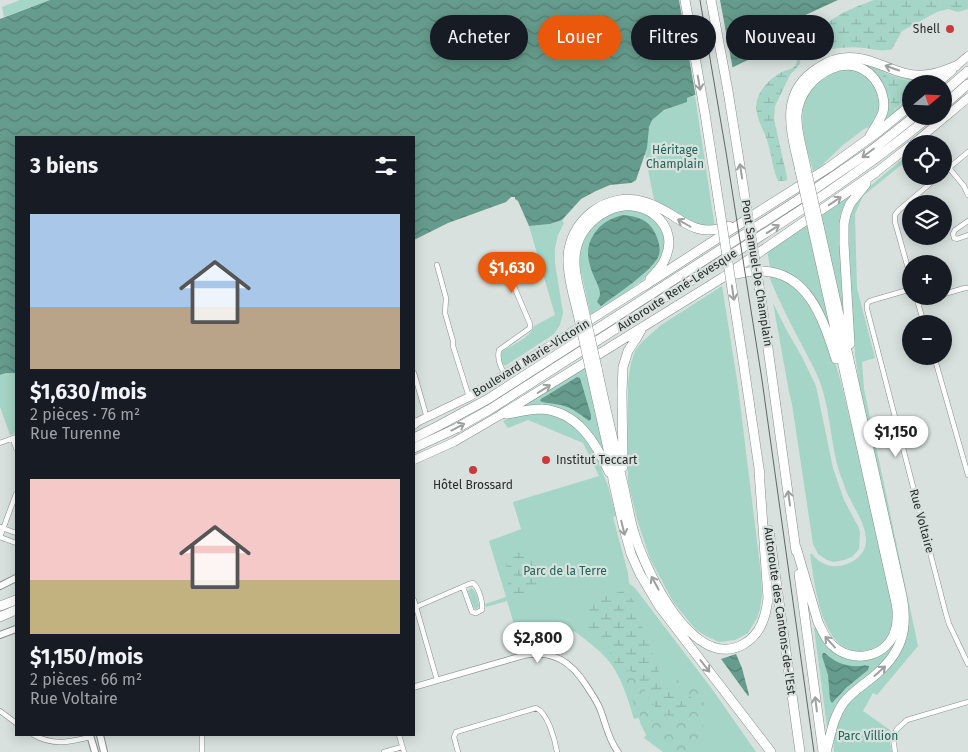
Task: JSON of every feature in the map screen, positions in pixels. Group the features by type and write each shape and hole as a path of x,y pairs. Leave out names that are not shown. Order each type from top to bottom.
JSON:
{"highway":[{"path":"685,0 710,146 747,383 759,470 768,598 767,610 761,626 752,638 740,646 728,649 708,645 685,627 664,598 648,568 637,541 581,312 568,267 568,250 571,239 579,225 586,217 608,202 631,199 642,201 659,208 686,224 707,231 722,229 752,216"},
{"name":"Pont Samuel-De Champlain","path":"711,0 754,248 796,547"},
{"path":"796,547 818,622 830,643 843,653 856,656 871,655 884,648 895,632 897,608 850,400 816,228 803,170 791,130 791,108 794,97 799,87 814,70 832,61 851,58 866,60 908,74 917,75 932,74 956,66"},
{"path":"803,170 797,117 799,105 803,93 810,83 817,76 829,70 844,66 856,67 870,75 880,88 884,99 883,111 880,120 867,140"},
{"path":"946,75 956,66"},
{"path":"952,85 968,71"},
{"path":"952,98 968,84"},
{"path":"644,286 823,172 902,112"},
{"name":"Autoroute René-Lévesque","path":"415,438 488,399 758,227 856,162 903,125"},
{"name":"Autoroute René-Lévesque","path":"415,448 494,407 784,222 867,165 918,125"},
{"path":"502,414 722,278 875,172"},
{"path":"851,367 844,224 850,204 875,172"},
{"path":"581,312 575,258 576,247 590,223 599,215 610,210 628,206 644,208 656,216 665,228 669,241 667,255 660,267 644,286"},
{"path":"816,228 851,367 902,596 905,623 902,640 893,658 850,696 839,710 824,752"},
{"path":"722,278 751,271 769,272 786,277 801,287 812,300 822,318 850,400"},
{"path":"623,483 623,374 627,354 641,328"},
{"path":"594,370 613,480 629,548 637,568 647,588 664,612 770,752"},
{"path":"502,414 527,410 543,410 558,413 569,418 592,439 613,480"},
{"name":"Autoroute des Cantons-de-l'Est","path":"759,470 779,596 800,752"},
{"name":"Autoroute des Cantons-de-l'Est","path":"796,547 824,752"},
{"path":"0,606 15,600"},
{"path":"0,617 15,610"}],"main road":[{"path":"956,66 968,56"},
{"path":"923,135 968,98"},
{"path":"875,172 902,152"},
{"name":"Boulevard Marie-Victorin","path":"415,424 470,397 644,286"},
{"path":"415,460 458,439 502,414"},
{"path":"0,586 15,578"},
{"path":"0,635 15,629"},
{"path":"94,736 95,752"},
{"path":"95,736 104,752"}],"street":[{"path":"952,165 968,152"},
{"path":"952,172 964,186 968,196"},
{"path":"904,255 895,222 895,215 928,185"},
{"path":"968,221 955,230 953,234 954,238 957,239 968,235"},
{"path":"437,265 446,298 445,315 470,397"},
{"path":"505,374 498,355 500,350 530,328 513,284"},
{"path":"952,292 968,288"},
{"name":"Rue Voltaire","path":"902,293 870,302 867,304 866,309 946,614 949,624 968,661"},
{"path":"937,365 968,475"},
{"path":"415,376 427,418"},
{"path":"0,443 15,438"},
{"path":"15,496 0,537 15,543"},
{"path":"2,528 15,534"},
{"path":"416,607 463,587 475,584 483,606 482,610 476,613 472,612 463,587"},
{"path":"415,604 437,680"},
{"path":"415,687 525,655 548,654 557,657 574,668 594,696 609,737 618,752"},
{"path":"895,752 893,737 897,728 906,720 968,702"},
{"path":"458,752 454,737 456,732 536,708 540,709 548,723 557,752"},
{"path":"0,711 15,722"},
{"path":"36,736 60,743 90,736"},
{"path":"202,736 202,752"},
{"path":"384,752 403,749 399,736"}],"green space":[{"path":"20,0 50,0 4,17 2,7"},
{"path":"874,0 968,0 968,9 958,12 948,9 937,12 902,31 892,49 888,50 858,47 834,49 834,18"},
{"path":"797,60 800,60 800,64 790,75 775,106 774,119 787,177 787,180 778,181 767,139 758,118 756,104 763,88 778,74 791,69"},
{"path":"852,60 937,75 902,75 902,78 885,72 882,74 889,90 891,107 894,110 902,103 902,107 883,123 887,99"},
{"path":"849,69 862,72 878,91 880,110 877,120 843,145 820,167 813,171 804,138 802,116 804,105 815,85 826,75 832,71"},
{"path":"883,72 902,79 902,102 893,110 889,90 882,74"},
{"name":"Héritage Champlain","path":"695,96 715,228 693,223 654,200 645,154 648,130 655,117 665,110 687,102 687,98"},
{"name":"Parc Villion","path":"902,160 902,164 863,196 855,214 857,288 875,358 862,362 864,389 918,646 877,695 873,693 863,711 890,730 892,752 834,752 836,726 841,716 854,698 899,654 905,638 909,615 859,383 855,354 848,225 855,202 862,193"},
{"path":"855,191 844,210 846,329 821,214"},
{"path":"622,210 645,212 658,222 666,243 665,254 659,265 642,281 591,316 579,263 580,250 590,228 603,216"},
{"path":"562,220 564,223 558,235 555,248 555,263 563,313 560,325 554,334 505,366 502,363 501,353 526,337 533,330 534,326 555,315 529,226 550,224"},
{"path":"809,222 833,338 823,312 804,285 784,272 770,267 767,250"},
{"path":"769,276 779,278 793,285 809,303 827,339 840,379 860,460 893,617 887,636 879,645 871,649 855,651 842,645 831,634 819,602 810,554 827,565 838,566 848,564 861,555 865,546 866,535 840,474 824,393 820,382 781,305"},
{"path":"722,286 738,386 762,595 757,618 748,633 735,640 719,642 696,630 674,603 650,559 637,519 628,482 628,383 635,351 642,342 661,325"},
{"path":"773,303 816,386 833,468 844,500 859,528 859,549 852,557 844,560 834,562 827,560 818,554 813,544 792,404"},
{"path":"587,366 606,458 587,428 578,419 566,412 519,407"},
{"path":"15,373 15,433 10,435 0,407 0,375"},
{"name":"Parc de la Terre","path":"541,412 556,415 580,429 600,461 608,486 616,516 613,517 629,583 635,588 712,689 756,752 663,752 644,738 646,735 639,718 634,719 624,688 616,672 607,659 591,644 574,631 562,654 542,649 522,651 507,601 486,607 485,604 506,597 489,541 521,529 513,502 599,476 583,443 528,420 508,428 503,421 511,417"},
{"path":"512,552 529,553 551,567 553,576 541,581 522,596 515,595 510,590 506,575 509,555"},
{"path":"471,588 477,596 479,606 477,609 473,606 468,591"},
{"path":"622,591 633,600 661,678 694,701 693,707 687,715 683,717 669,716 655,707 636,675 631,671 617,669 608,649 584,628 589,614 591,596 610,595"},
{"path":"817,627 822,637 863,659 898,634 901,634 888,659 846,695 829,727 827,727 814,628"},
{"path":"631,670 645,689 690,696 671,687 661,678 685,682 700,694 704,704 705,715 695,752 671,752 663,748 655,740 634,704 620,671"}],"water":[{"path":"50,0 838,0 806,15 726,15 726,60 748,60 725,71 708,90 687,98 687,102 664,110 652,120 649,127 647,148 636,180 631,183 610,185 596,191 581,199 562,220 550,224 529,226 518,201 515,197 511,197 506,202 448,223 415,240 415,136 15,136 15,373 0,375 0,19"},
{"path":"623,215 633,216 649,225 658,241 659,255 650,268 601,306 597,302 600,290 589,262 589,245 594,234 603,224 610,219"},
{"path":"577,377 580,378 591,415 589,421 568,407 540,401"},
{"path":"823,653 837,662 846,665 869,666 868,670 846,688 832,703 830,700 828,675 822,656"},
{"path":"736,654 742,668 748,696 721,659"}],"pier":[{"path":"679,0 720,0 726,32 726,60 731,60 733,70 726,73 710,92 696,98 689,60 716,60 716,15 682,15"}],"tram line":[{"path":"700,0 762,380 814,752"}],"place":[{"name":"Shell","path":"950,29"},
{"name":"Institut Teccart","path":"546,460"},
{"name":"Hôtel Brossard","path":"473,470"}]}
